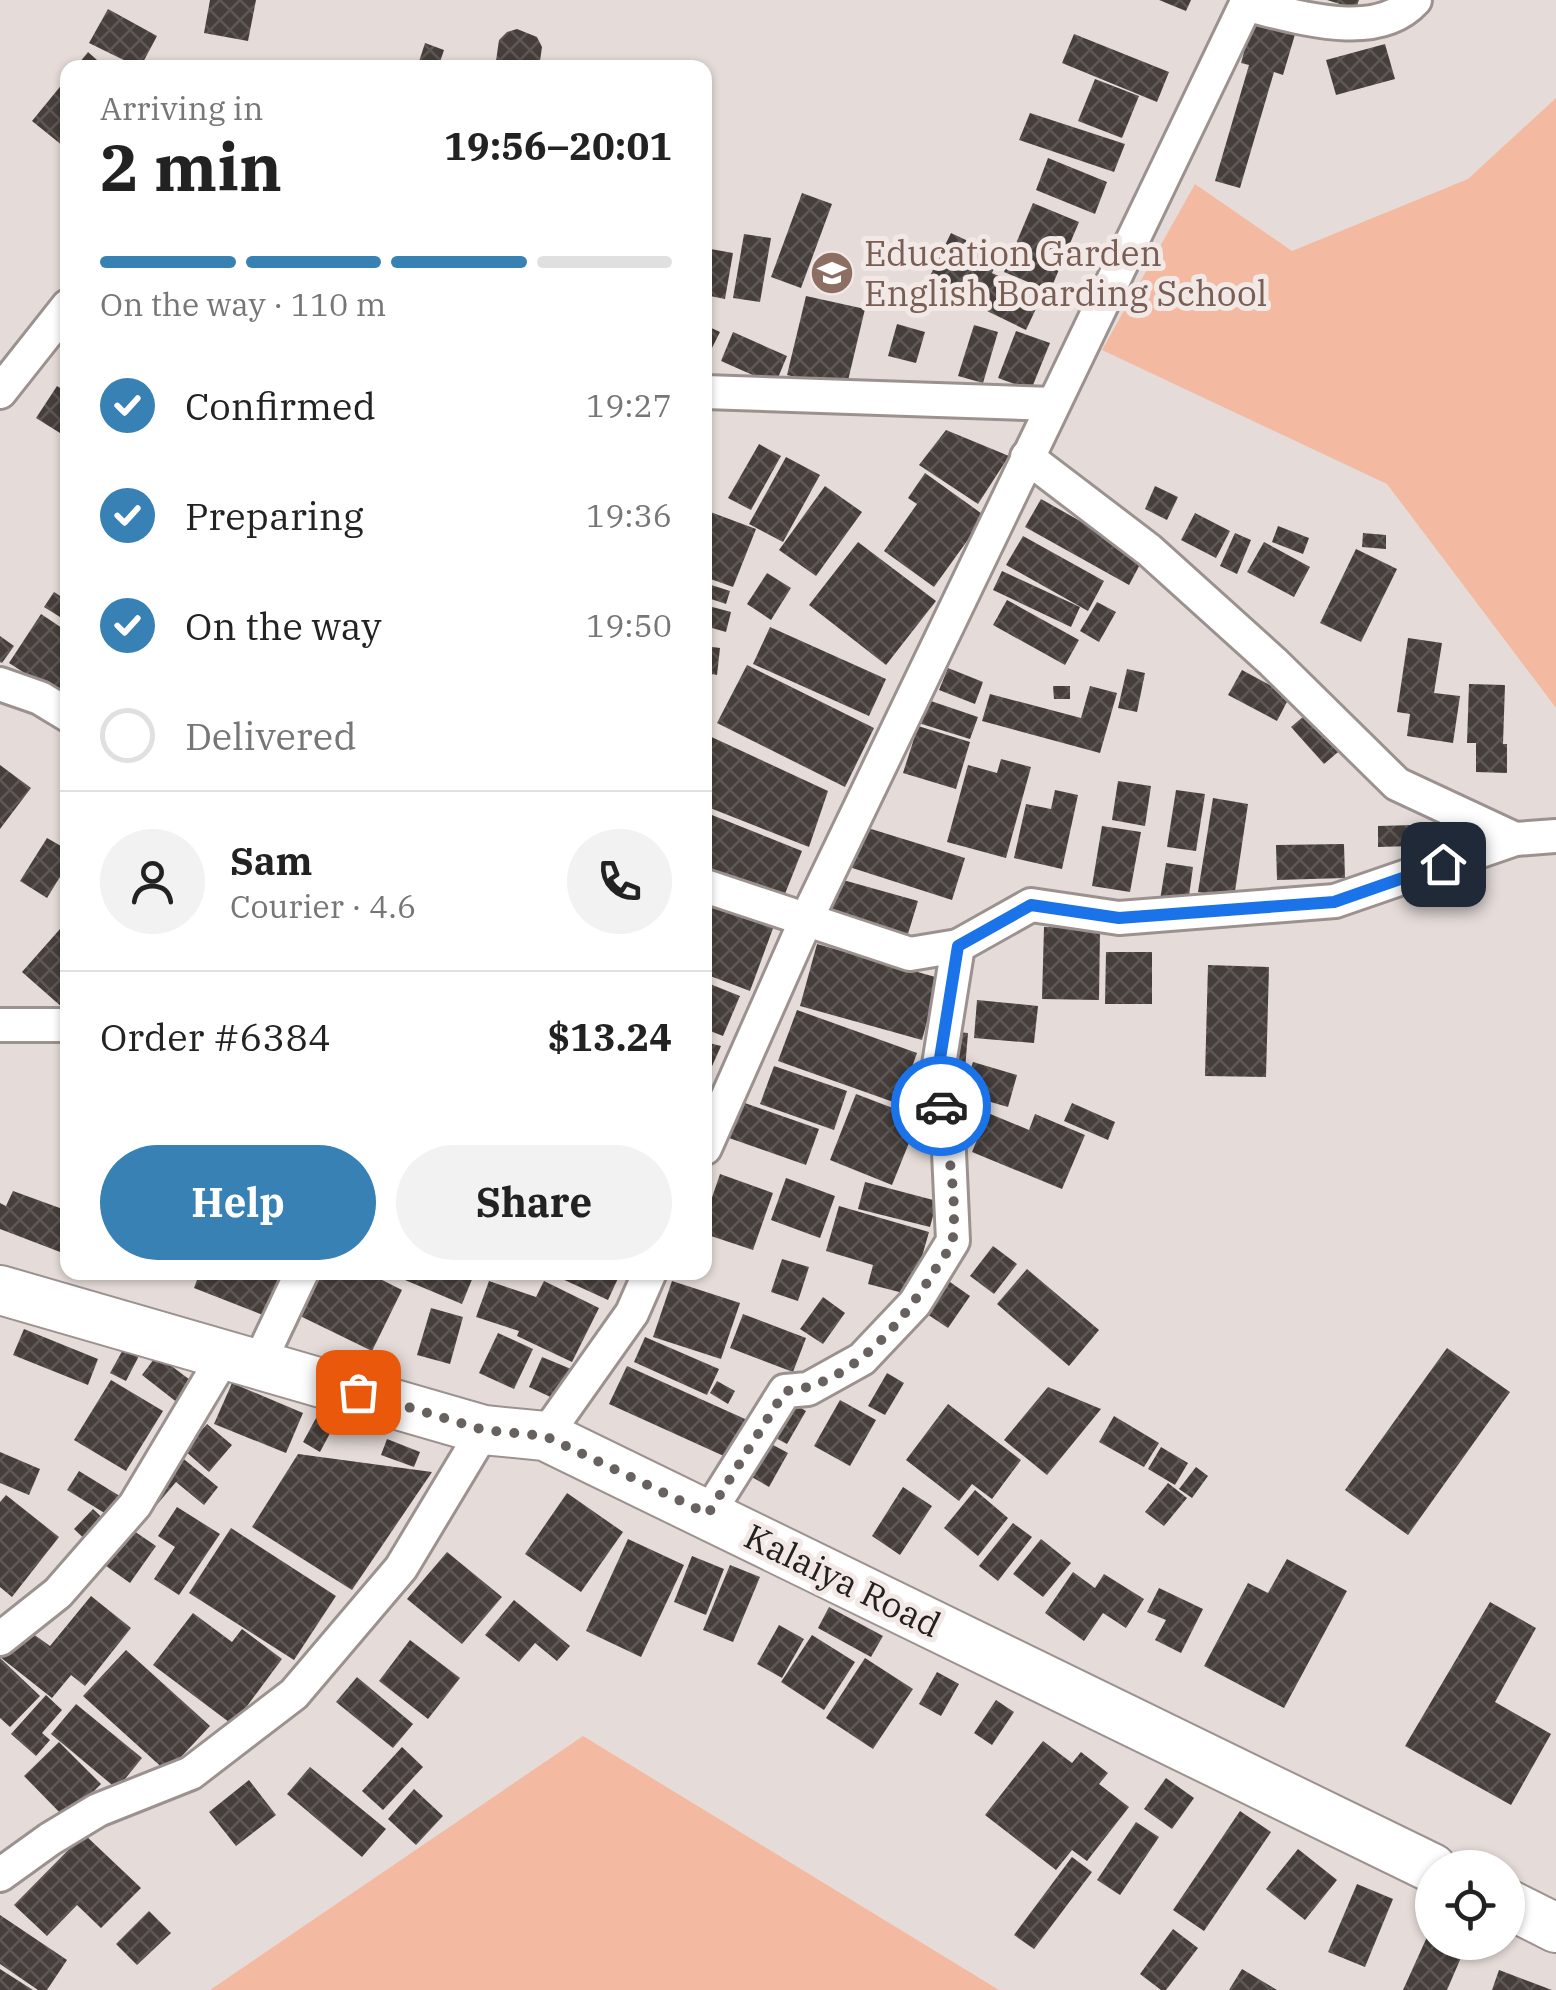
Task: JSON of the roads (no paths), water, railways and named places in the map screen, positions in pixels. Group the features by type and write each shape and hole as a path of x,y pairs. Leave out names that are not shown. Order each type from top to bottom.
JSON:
{"main road":[{"name":"Kalaiya Road","path":"0,1290 484,1430 545,1436 1415,1860"},
{"path":"1525,1912 1556,1928"}],"street":[{"path":"712,1132 806,920 1248,3 1346,27 1405,11 1415,0"},
{"path":"0,392 60,316"},
{"path":"712,392 1052,404"},
{"path":"1027,457 1150,550 1273,662 1397,784 1515,839"},
{"path":"0,684 40,698 60,710"},
{"path":"712,888 910,954 958,946 1031,905 1119,918 1334,902 1515,839 1556,836"},
{"path":"708,1514 785,1391 808,1390 862,1358 916,1302 954,1241 949,1152 937,1077 958,946"},
{"path":"0,1025 60,1025"},
{"path":"0,1640 58,1593 135,1505 296,1280"},
{"path":"545,1436 632,1313 646,1280"},
{"path":"0,1872 98,1810 192,1773 294,1694 401,1568 484,1430"}],"place":[{"name":"Education Garden English Boarding School","path":"832,273"}]}
